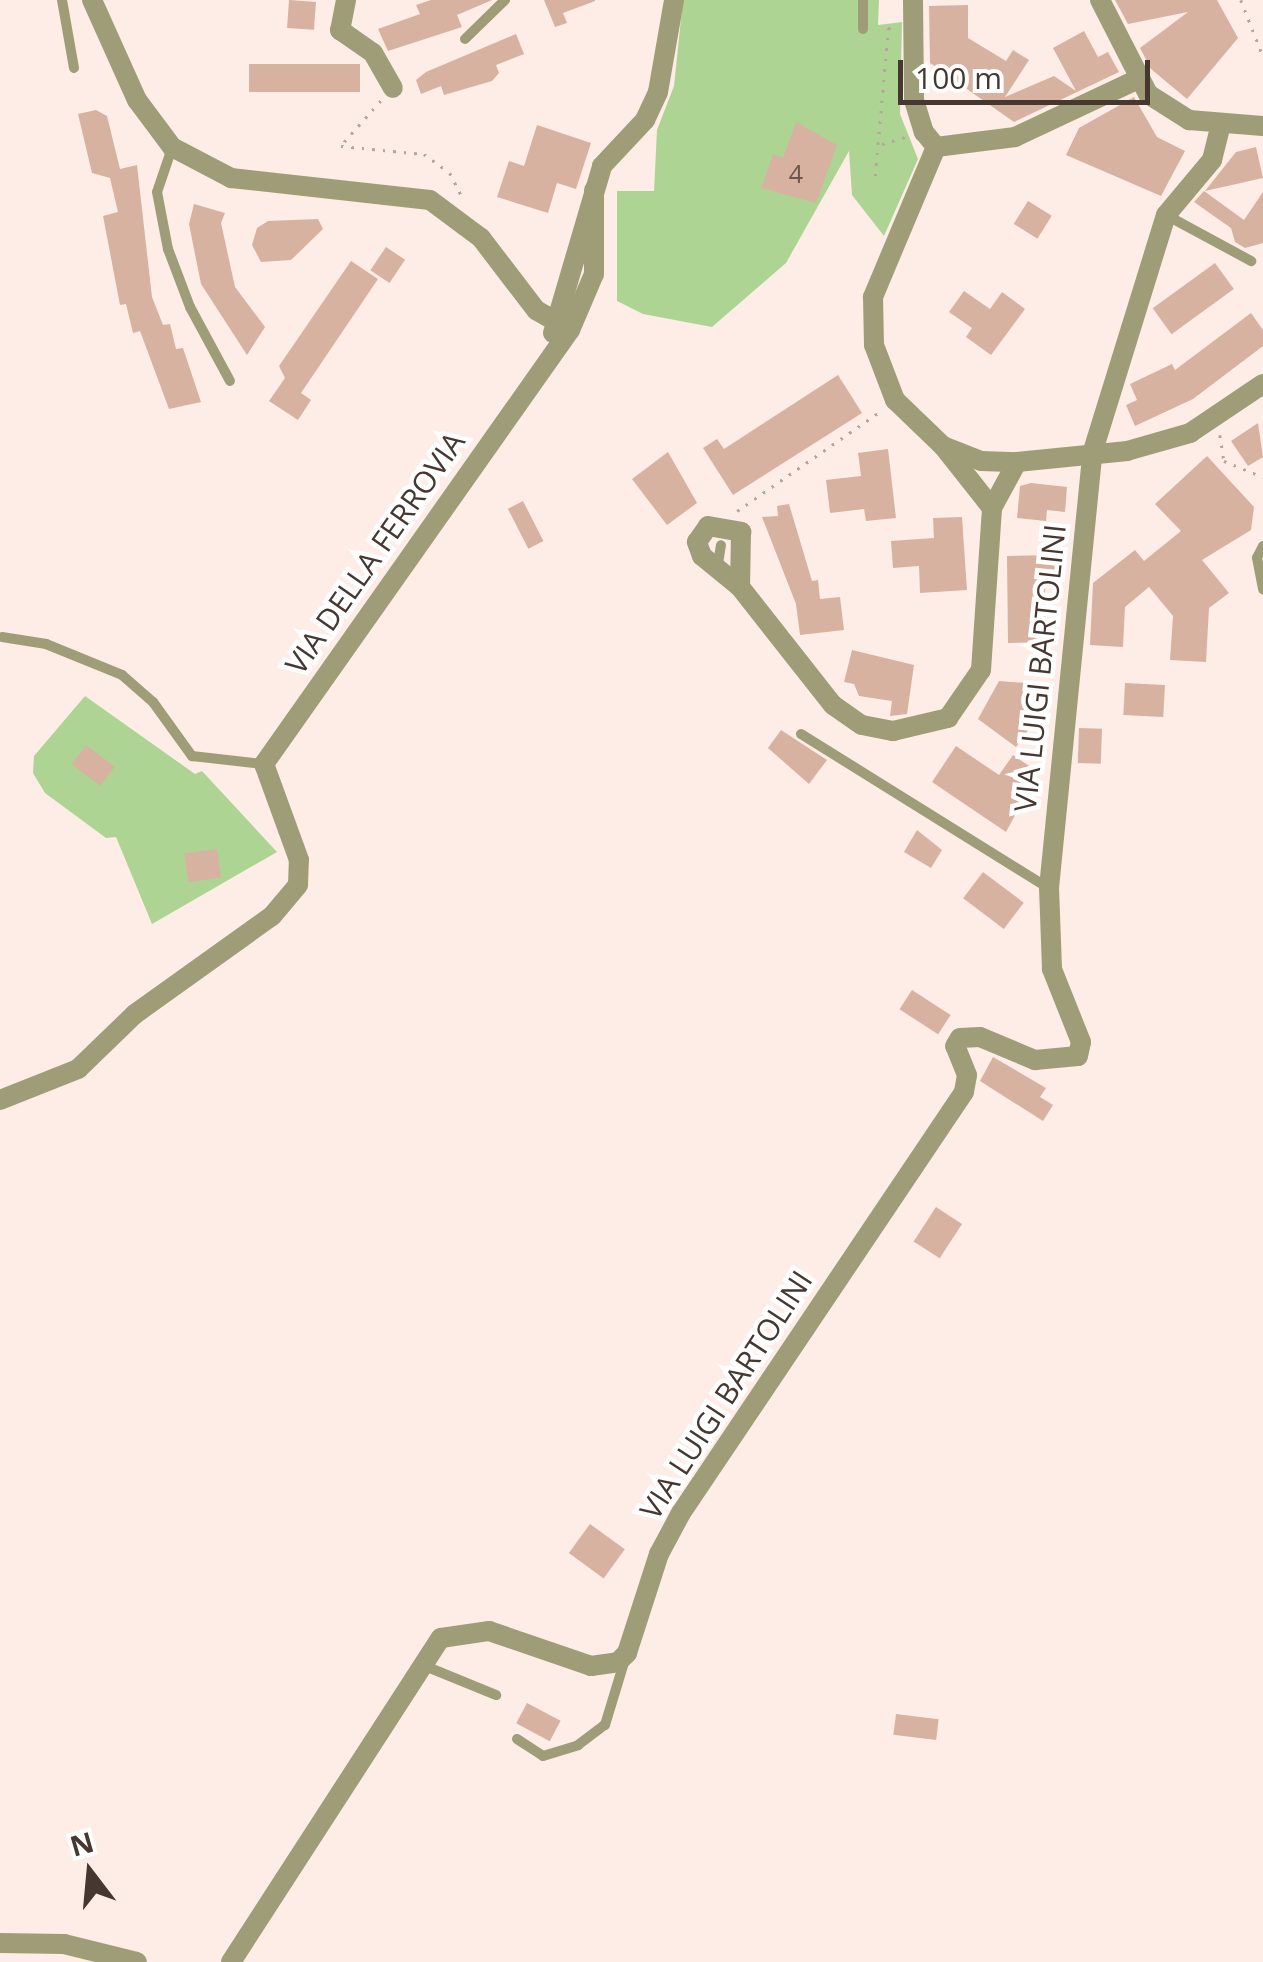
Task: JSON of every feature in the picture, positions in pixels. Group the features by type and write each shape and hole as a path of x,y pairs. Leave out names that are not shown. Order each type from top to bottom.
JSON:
{"street":[{"path":"92,0 138,100 172,147 231,178 401,192 455,212 536,310 564,326"},
{"path":"346,0 340,30 374,53 394,88"},
{"name":"VIA DELLA FERROVIA","path":"564,326 568,281 602,166 645,120 658,92 674,0"},
{"path":"1100,0 1138,79 1174,113 1220,127 1263,126"},
{"path":"914,2 914,100 930,139 873,297 874,346 895,400 943,446 992,508"},
{"path":"930,139 1015,138 1138,79"},
{"name":"VIA LUIGI BARTOLINI","path":"627,1653 658,1554 680,1513 964,1092 967,1075 956,1046 960,1038 980,1037 1036,1060 1078,1056 1082,1042 1052,969 1049,888 1092,454 1166,216 1212,160 1220,127"},
{"name":"VIA DELLA FERROVIA","path":"264,764 589,295 594,190"},
{"path":"518,284 540,294 568,281 589,295"},
{"path":"943,446 981,461 1017,462 1092,454 1190,434 1263,384"},
{"path":"740,587 741,532 720,534 708,526 698,542 717,570 740,587 832,704 862,725 924,727 948,718 981,670 992,508 1017,462"},
{"path":"0,1100 78,1069 135,1014 272,916 298,885 299,860 264,764"},
{"path":"231,1962 412,1674 441,1638 476,1628 573,1664 606,1666 627,1653"},
{"path":"0,1943 64,1944 137,1962"}],"lane":[{"path":"62,0 74,68"},
{"path":"465,39 505,0"},
{"path":"862,0 863,29"},
{"path":"172,147 157,192 168,249 190,307 230,381"},
{"path":"1166,216 1250,260"},
{"path":"1263,546 1258,558 1263,589"},
{"path":"2,637 46,644 122,675 153,702 192,756 264,764"},
{"path":"801,734 1049,888"},
{"path":"516,1739 543,1756 578,1745 605,1725 627,1653"},
{"path":"412,1674 428,1664 496,1695"}],"path":[{"path":"1241,0 1263,56"},
{"path":"876,176 888,29 914,2"},
{"path":"394,88 341,146 424,154 464,192 455,212"},
{"path":"881,144 930,139"},
{"path":"720,534 895,400"},
{"path":"1220,430 1224,461 1263,477"}],"green space":[{"path":"683,0 879,0 878,25 902,22 900,114 918,159 884,236 852,195 849,151 786,263 712,327 643,314 617,301 617,191 654,191 657,130 674,86"},
{"path":"85,696 195,774 202,771 277,852 152,924 116,837 106,838 45,793 33,773 34,756"}],"building":[{"path":"289,0 316,2 314,30 287,28"},
{"path":"431,0 492,0 457,15 462,27 388,51 378,29 420,14 416,5"},
{"path":"544,0 595,1 563,13 567,23 555,27"},
{"path":"1115,0 1217,0 1238,38 1187,99 1151,69 1140,48 1188,12 1128,24"},
{"path":"968,5 968,38 1006,61 1013,50 1029,60 1005,97 1054,76 1076,91 1053,48 1084,31 1098,57 1108,52 1119,72 1014,122 930,63 929,6"},
{"path":"516,34 524,54 496,65 499,73 492,81 444,95 441,86 421,94 416,80 426,72"},
{"path":"249,64 360,64 360,92 249,92"},
{"path":"1134,97 1157,137 1185,151 1161,196 1066,155 1079,128"},
{"path":"96,110 107,116 120,169 137,165 152,297 163,325 170,324 176,349 183,348 201,402 169,409 140,331 133,333 126,304 120,305 103,216 118,212 110,178 92,173 78,114"},
{"path":"796,122 837,145 816,203 761,188 773,154 783,158"},
{"path":"537,125 591,143 576,189 557,183 548,213 497,197 509,161 524,166"},
{"path":"1256,147 1263,178 1205,191 1236,152"},
{"path":"1204,191 1244,220 1263,192 1263,243 1245,248 1235,242 1231,228 1194,202"},
{"path":"1028,201 1052,216 1037,239 1014,224"},
{"path":"194,204 225,213 221,223 235,287 265,327 247,355 201,284 189,224"},
{"path":"318,219 323,229 291,260 261,262 252,245 257,228 268,221"},
{"path":"386,247 405,260 389,283 370,270"},
{"path":"351,261 378,279 301,393 311,400 298,420 269,401 285,378 279,366"},
{"path":"1215,263 1234,289 1172,334 1153,308"},
{"path":"964,291 990,309 1002,292 1025,309 991,355 966,337 972,328 949,312"},
{"path":"1251,313 1263,330 1263,346 1193,399 1135,426 1126,405 1137,400 1130,384 1172,364 1175,370"},
{"path":"838,375 862,413 733,495 703,448 717,439 724,449"},
{"path":"1258,423 1263,457 1248,466 1231,441"},
{"path":"888,449 896,518 866,521 864,509 830,513 826,480 861,476 858,453"},
{"path":"668,452 697,503 667,525 632,479"},
{"path":"1207,456 1254,507 1251,530 1202,560 1229,593 1209,608 1206,662 1170,660 1173,616 1149,587 1125,607 1123,647 1090,645 1093,583 1135,550 1144,561 1181,531 1155,504"},
{"path":"1031,483 1067,487 1065,512 1047,510 1046,521 1017,518 1020,486"},
{"path":"523,501 543,541 528,549 508,509"},
{"path":"789,504 812,581 818,580 820,599 840,597 844,630 800,635 796,604 762,517 778,516 777,506"},
{"path":"962,517 967,590 920,593 919,566 893,568 891,541 934,538 933,518"},
{"path":"1059,555 1059,584 1045,584 1046,642 1008,643 1007,556"},
{"path":"852,650 914,665 907,714 890,716 892,701 859,696 854,684 844,682"},
{"path":"999,681 1049,685 1047,704 1016,747 978,719"},
{"path":"1125,683 1165,685 1163,717 1123,715"},
{"path":"1079,728 1102,729 1101,764 1078,763"},
{"path":"781,730 827,760 809,784 768,748"},
{"path":"86,745 115,767 100,786 72,764"},
{"path":"956,746 999,775 1013,755 1038,772 1006,832 932,782"},
{"path":"917,830 942,850 931,868 904,852"},
{"path":"217,849 221,878 188,882 184,854"},
{"path":"983,872 1024,903 1004,929 963,898"},
{"path":"912,990 951,1015 938,1034 899,1009"},
{"path":"993,1057 1046,1088 1040,1097 1053,1105 1043,1121 980,1081"},
{"path":"936,1207 962,1224 940,1258 914,1241"},
{"path":"590,1524 625,1549 604,1578 569,1553"},
{"path":"527,1703 561,1721 550,1741 516,1723"},
{"path":"896,1714 939,1719 936,1740 893,1735"}]}
